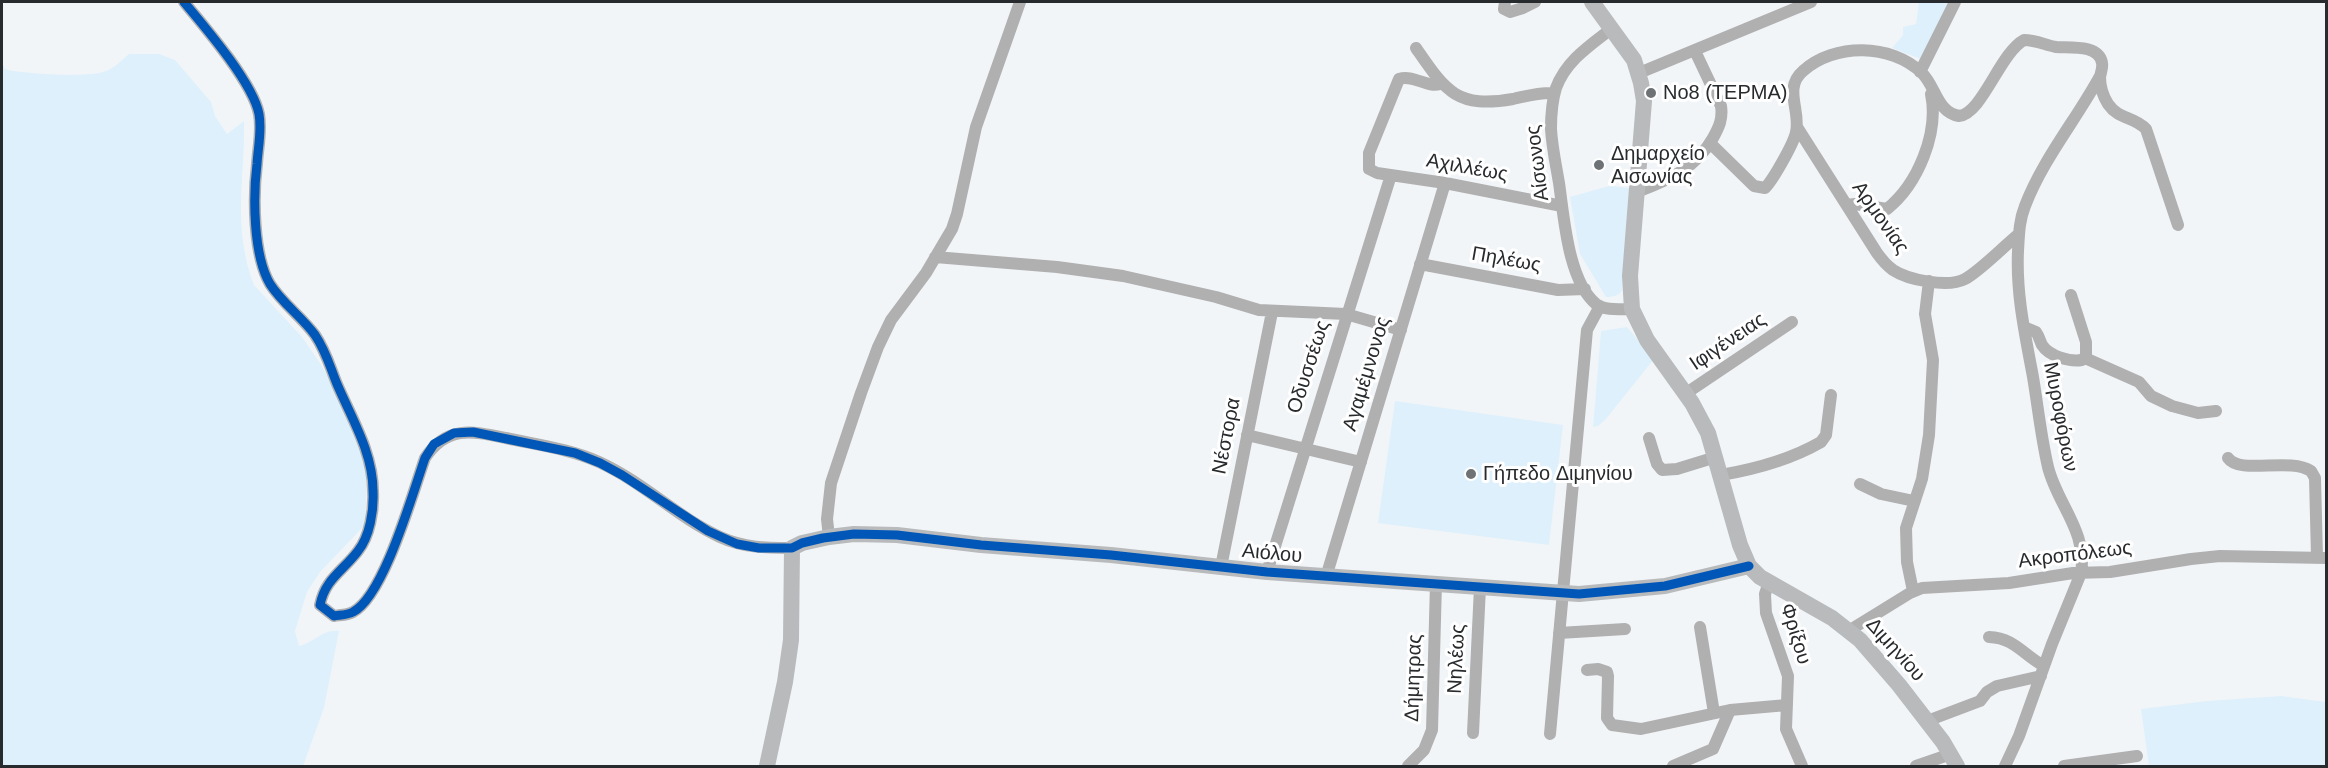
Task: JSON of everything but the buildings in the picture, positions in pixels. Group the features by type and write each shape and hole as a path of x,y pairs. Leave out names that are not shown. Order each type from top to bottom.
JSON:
{"street":[{"path":"184,2 212,36 252,96 259,114 255,221 264,268 270,285 306,323 325,352 369,459 374,492 368,532 359,551 323,590 320,605 334,616 352,612 365,601 382,574 425,458 434,444 454,433 473,432 575,453 622,475 722,538 737,544 759,548 792,548 791,640 767,766"},
{"path":"829,537 827,519 831,483 878,347 891,320 935,257 957,214 975,127 1020,2"},
{"path":"1505,2 1504,9 1510,12 1534,2"},
{"path":"1592,2 1634,60 1644,101 1629,276 1632,309 1647,340 1700,415 1716,457 1740,545 1749,566"},
{"path":"1639,73 1810,2"},
{"path":"1847,205 1887,209 1911,180 1924,155 1934,126 1934,110 1924,77 1955,2"},
{"name":"Αίσωνος","path":"1600,306 1594,302 1585,289 1573,261 1551,129 1554,93 1560,78 1572,61 1611,29"},
{"path":"1710,143 1739,173 1754,186 1762,189 1768,186 1790,148 1797,127 1793,88 1797,76 1819,60 1854,51 1873,51 1894,57 1924,77 1946,111 1959,116 1968,114 2014,47 2025,40 2092,51 2101,59 2100,75 2103,93 2115,113 2140,123 2146,129 2178,225"},
{"path":"1416,48 1440,84 1458,96 1472,100 1509,99 1554,93"},
{"path":"1637,192 1677,176 1690,166 1710,143 1721,123 1721,106 1695,51"},
{"name":"Μυροφόρων","path":"2005,766 2019,736 2081,573 2083,556 2079,539 2048,468 2018,283 2019,234 2025,205 2040,175 2100,75"},
{"name":"Αχιλλέως","path":"1440,84 1433,85 1407,77 1400,79 1369,153 1368,165 1373,172 1445,183 1563,206"},
{"name":"Αρμονίας","path":"1797,127 1886,265 1909,277 1929,281 1955,282 1965,279 2019,234"},
{"name":"Οδυσσέως","path":"1267,572 1391,175"},
{"name":"Αγαμέμνονος","path":"1326,577 1445,183"},
{"path":"935,257 1057,267 1124,276 1272,312 1346,314 1401,330"},
{"name":"Πηλέως","path":"1420,264 1558,290 1585,289"},
{"path":"1913,591 1905,543 1906,523 1925,465 1933,380 1933,349 1925,314 1929,281"},
{"path":"2071,295 2086,342 2085,358"},
{"path":"1550,734 1587,330 1600,306 1632,309"},
{"name":"Νέστορα","path":"1221,567 1272,312"},
{"name":"Ιφιγένειας","path":"1685,394 1792,322"},
{"path":"2024,327 2036,332 2042,345 2050,352 2073,361 2085,358 2139,382 2151,396 2172,406 2198,413 2216,411"},
{"path":"1721,475 1776,463 1821,441 1826,435 1831,395"},
{"path":"1247,435 1361,462"},
{"path":"1649,438 1657,464 1662,470 1677,469 1716,457"},
{"path":"2228,458 2231,462 2242,465 2294,464 2312,471 2315,478 2322,557"},
{"path":"1860,484 1881,494 1914,501"},
{"name":"Αιόλου","path":"792,548 802,543 829,537 897,534 981,545 1091,553 1267,572 1563,593 1596,593 1665,586 1749,566"},
{"name":"Ακροπόλεως","path":"1850,630 1913,591 1922,588 2009,583 2081,573 2110,572 2220,556 2322,557"},
{"name":"Διμηνίου","path":"1749,566 1753,572 1850,630 1872,652 1954,760"},
{"name":"Φρίξου","path":"1769,582 1765,594 1766,613 1787,669 1789,685 1786,729 1802,766"},
{"name":"Δήμητρας","path":"1408,766 1424,750 1432,730 1436,583"},
{"name":"Νηλέως","path":"1473,733 1480,587"},
{"path":"1700,627 1714,713"},
{"path":"1559,633 1625,629"},
{"path":"1926,721 1980,701 1987,692 1997,686 2042,671 2012,642 1989,637"},
{"path":"1587,670 1598,669 1606,672 1608,676 1607,717 1612,725 1641,729 1730,710 1787,705"},
{"path":"1673,766 1713,749 1730,710"},
{"path":"2064,766 2137,756"},
{"path":"1916,766 1954,760"}],"shaded area":[{"path":"1919,2 1953,2 1921,59 1892,48 1903,35 1903,27 1916,24"},
{"path":"129,54 159,54 175,60 211,102 215,116 227,134 244,121 241,223 247,264 254,285 302,337 322,366 335,390 366,466 365,525 320,572 307,592 295,631 299,646 328,632 339,631 324,708 303,766 2,766 2,63 5,69 14,71 40,74 86,74 109,70"},
{"path":"1609,186 1629,188 1622,290 1616,296 1606,297 1580,254 1570,197"},
{"path":"1627,327 1654,359 1606,419 1593,427 1601,331"},
{"name":"Γήπεδο Διμηνίου","path":"1395,401 1563,425 1549,545 1378,523"},
{"path":"2281,696 2326,702 2326,766 2149,766 2141,709 2207,701"}],"cycle path":[{"path":"184,2 227,56 255,101 260,127 255,192 256,225 257,242 264,272 275,291 310,328 319,341 366,450 372,477 372,514 362,545 330,582 322,596 320,605 334,616 353,612 365,602 376,586 396,542 425,458 434,444 454,433 473,432 575,453 600,463 708,531 737,544 759,548 792,548 823,538 854,534 897,535 1267,572 1579,594 1665,586 1749,566"}],"place":[{"name":"Νο8 (ΤΕΡΜΑ)","path":"1651,93"},
{"name":"Δημαρχείο Αισωνίας","path":"1599,165"},
{"name":"Γήπεδο Διμηνίου","path":"1471,474"}]}
